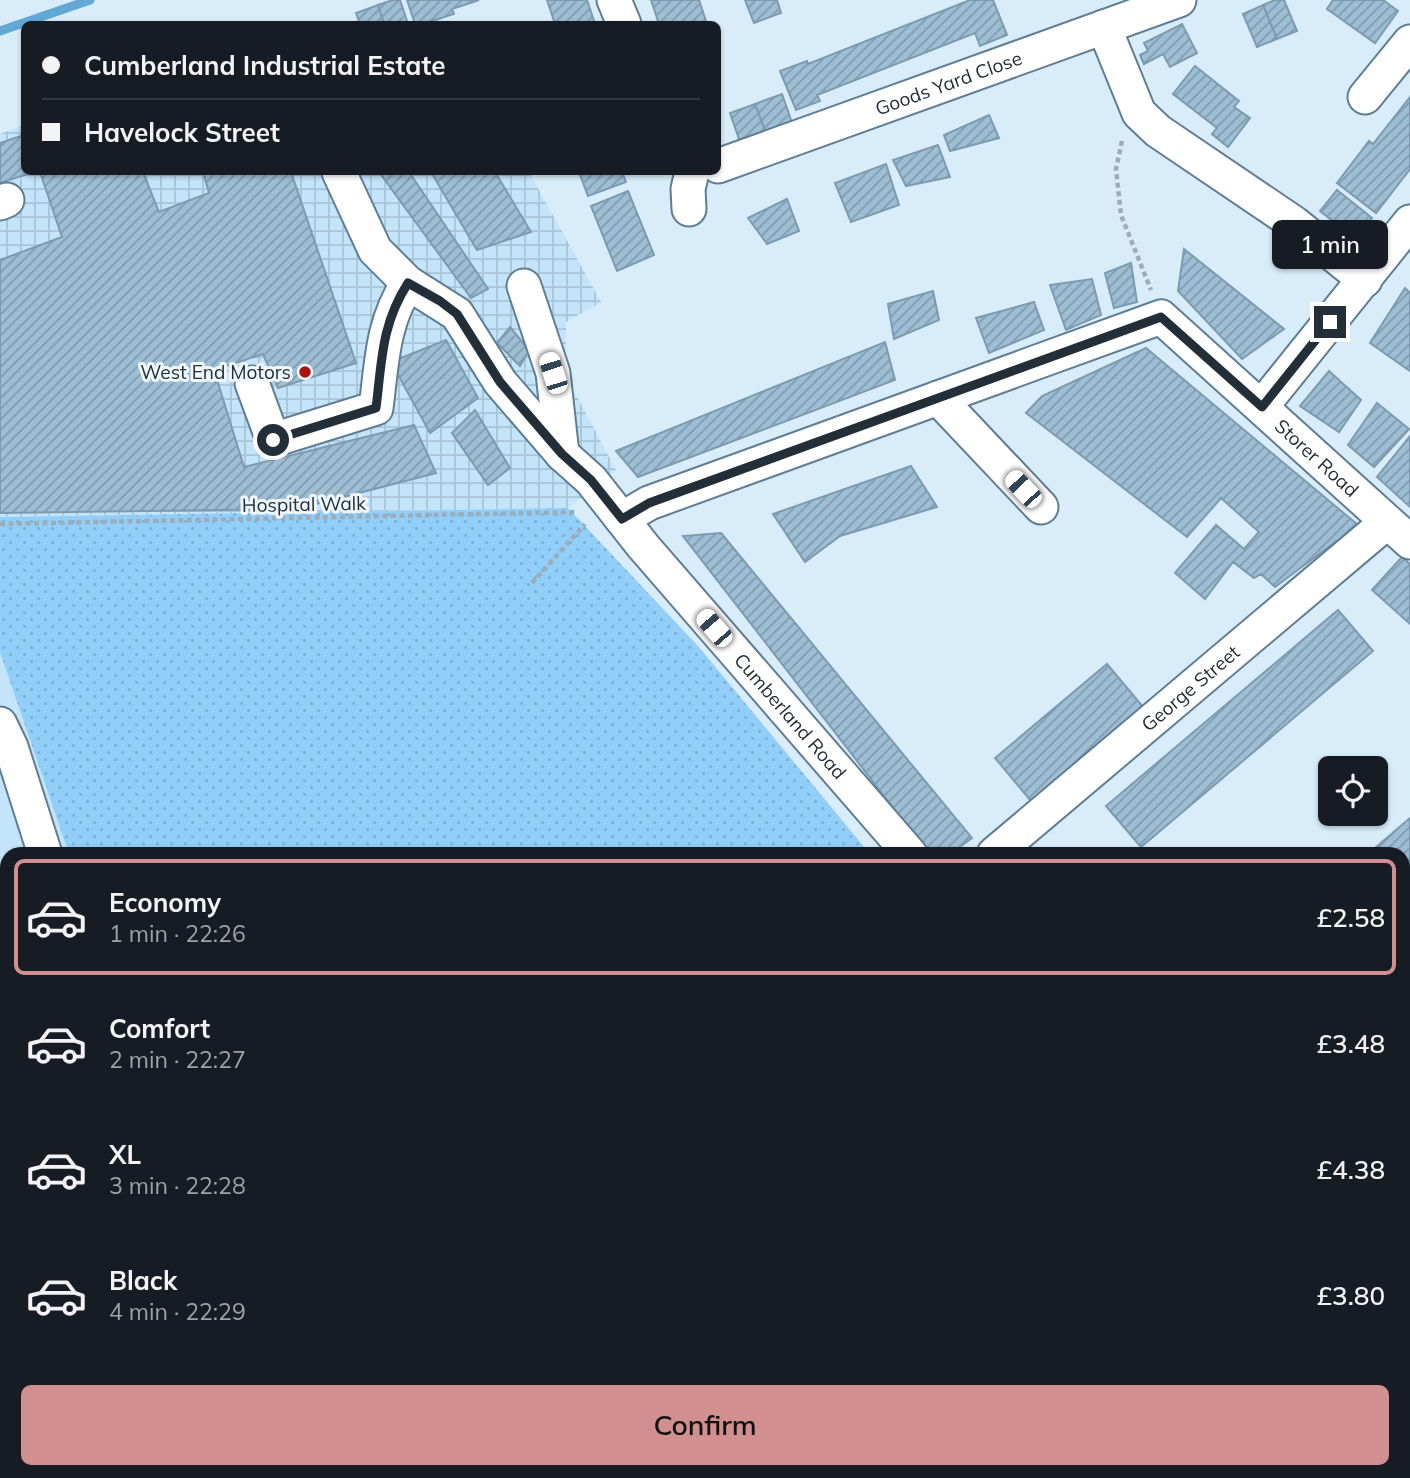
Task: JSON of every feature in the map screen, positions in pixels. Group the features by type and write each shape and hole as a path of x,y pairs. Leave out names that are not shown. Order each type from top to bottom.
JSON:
{"street":[{"path":"614,0 623,21"},
{"name":"Goods Yard Close","path":"721,165 1179,0"},
{"path":"1104,27 1139,113 1158,131 1294,223 1364,280"},
{"path":"1365,97 1410,42"},
{"name":"Cumberland Road","path":"340,175 375,250 408,283 457,314 500,382 562,454 606,499 904,847"},
{"path":"689,209 688,189 691,175"},
{"path":"1262,407 1410,222"},
{"path":"252,383 273,440 376,408 387,326 397,300 408,283"},
{"path":"524,286 553,373 562,454"},
{"path":"606,499 649,503 1161,317"},
{"name":"Storer Road","path":"1161,317 1398,532"},
{"path":"938,398 1041,507"},
{"name":"George Street","path":"1003,847 1398,532"},
{"path":"0,723 11,747 43,847"}],"path":[{"path":"1139,113 1123,136 1116,169 1121,215 1161,317"},
{"name":"Hospital Walk","path":"0,524 570,514 584,511 606,499"},
{"path":"532,583 585,524"}],"shaded area":[{"path":"21,126 21,175 531,175 601,302 566,322 565,374 616,470 568,508 0,517 0,134"},
{"path":"568,508 698,646 864,847 67,847 0,652 0,517"},
{"path":"0,652 67,847 0,847"}],"building":[{"path":"400,0 407,21 383,21 378,5"},
{"path":"407,0 479,0 452,9 454,14 432,21 414,21"},
{"path":"547,0 587,0 594,21 554,21"},
{"path":"651,0 699,0 706,21 658,21"},
{"path":"745,0 777,0 781,13 754,23"},
{"path":"970,0 993,0 1007,35 980,46 975,33 817,95 820,101 796,110 780,71 807,61 808,64"},
{"path":"1284,0 1297,31 1277,39 1263,5"},
{"path":"1333,0 1383,0 1398,11 1375,43 1327,9"},
{"path":"378,5 383,21 359,21 356,13"},
{"path":"1263,5 1277,39 1257,47 1243,14"},
{"path":"1182,24 1197,53 1170,67 1163,54 1144,64 1140,55 1148,51 1144,43"},
{"path":"1195,66 1239,101 1234,107 1250,118 1228,147 1212,134 1217,128 1173,94"},
{"path":"782,94 792,123 766,133 755,104"},
{"path":"1410,97 1410,169 1376,213 1337,183 1369,141 1373,144"},
{"path":"755,104 766,133 740,142 730,113"},
{"path":"989,115 999,138 950,151 944,135"},
{"path":"21,136 21,175 25,175 0,183 0,143"},
{"path":"938,145 950,177 906,186 893,160"},
{"path":"886,164 899,205 851,222 835,183"},
{"path":"41,175 144,175 159,212 209,193 204,175 292,175 356,363 278,388 263,354 214,370 244,467 414,425 436,473 297,509 0,513 0,260 62,237"},
{"path":"381,175 411,175 488,289 471,298"},
{"path":"433,175 497,175 531,232 477,250"},
{"path":"580,175 623,175 626,182 588,196"},
{"path":"1337,190 1372,218 1355,238 1320,211"},
{"path":"628,191 654,255 617,271 591,206"},
{"path":"787,199 799,231 767,244 748,218"},
{"path":"1184,249 1284,329 1242,359 1178,291"},
{"path":"1131,263 1137,302 1114,308 1105,273"},
{"path":"1092,279 1101,315 1066,330 1050,285"},
{"path":"1405,288 1410,293 1410,371 1370,343"},
{"path":"933,291 939,320 894,339 888,304"},
{"path":"1034,302 1044,330 989,353 976,318"},
{"path":"510,327 529,350 520,366 497,343"},
{"path":"446,340 478,398 430,433 391,362"},
{"path":"885,342 895,380 638,477 616,451"},
{"path":"1146,348 1358,525 1275,587 1261,574 1254,578 1233,562 1205,599 1175,573 1216,525 1244,549 1259,532 1221,498 1187,537 1026,413 1042,396"},
{"path":"1329,371 1361,400 1339,432 1300,406"},
{"path":"1377,403 1409,429 1374,467 1348,445"},
{"path":"475,410 510,468 488,485 452,433"},
{"path":"1410,436 1410,507 1377,477"},
{"path":"911,466 937,507 840,536 805,562 773,514"},
{"path":"721,533 972,838 960,847 924,847 683,536"},
{"path":"1402,557 1410,564 1410,624 1372,590"},
{"path":"1338,610 1373,651 1141,847 1106,806"},
{"path":"1107,664 1143,707 1031,801 995,758"},
{"path":"1410,818 1410,847 1376,847"}],"waterway":[{"path":"29,21 90,0"},
{"path":"0,31 21,24"}],"place":[{"name":"West End Motors","path":"305,372"}],"route":[{"path":"273,440 376,408 387,326 397,300 408,283 457,314 500,382 562,454 591,480 622,519 649,503 1161,317 1262,407 1330,322"}]}
